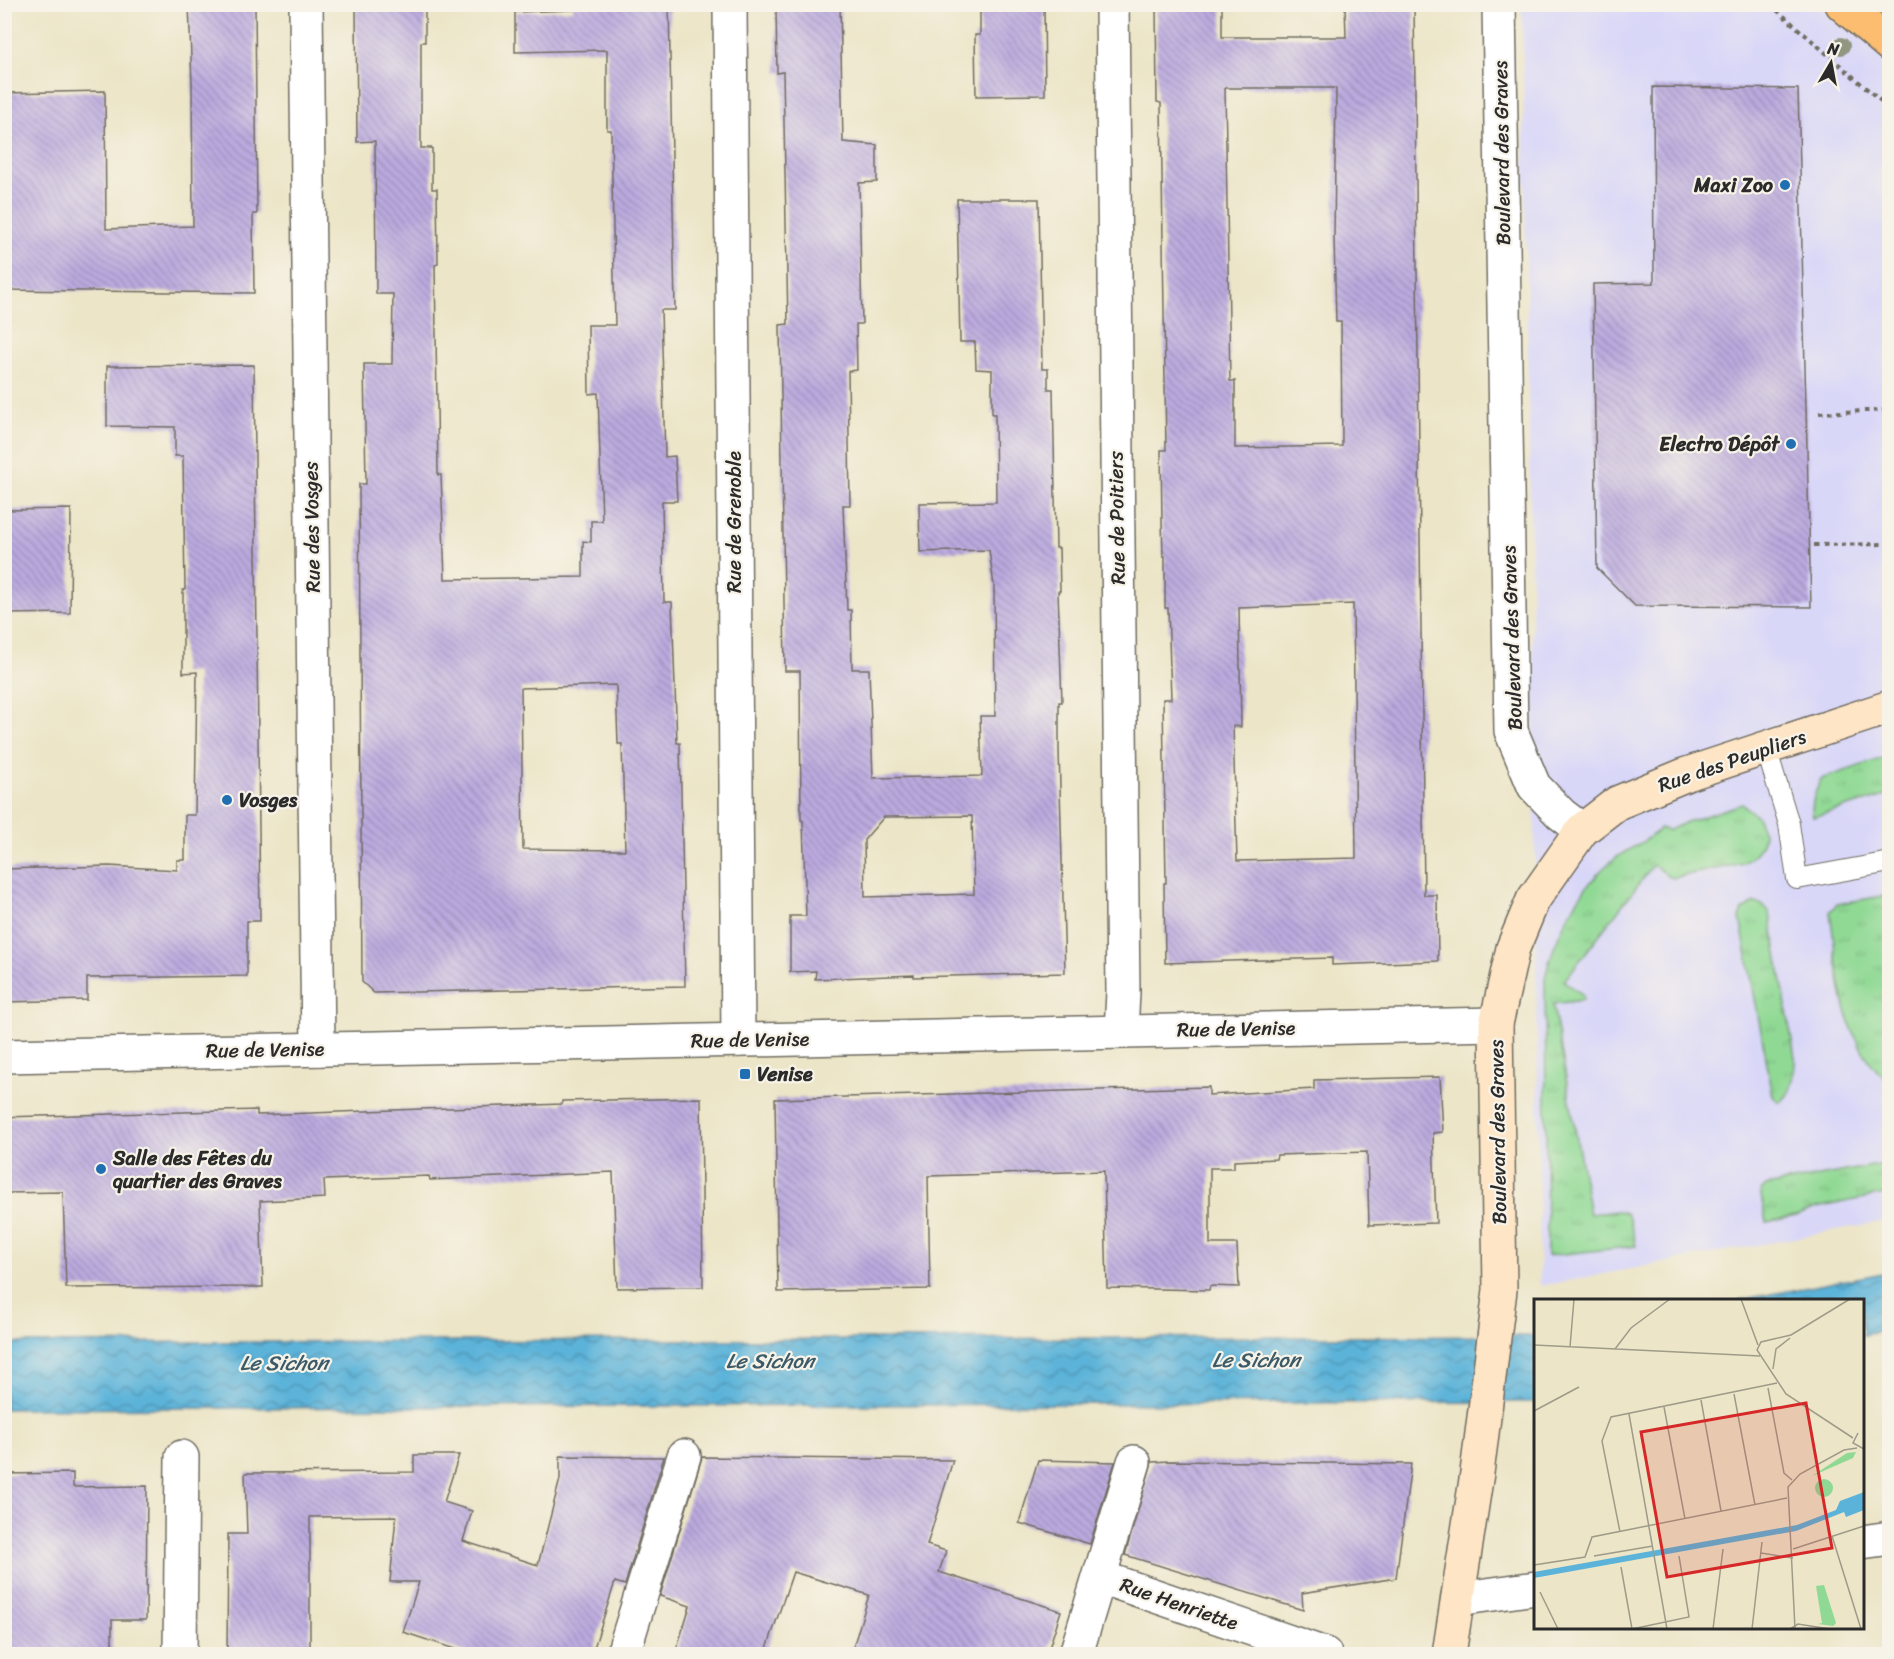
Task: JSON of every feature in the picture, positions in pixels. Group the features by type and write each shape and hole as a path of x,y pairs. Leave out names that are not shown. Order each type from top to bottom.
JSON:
{"main road":[{"path":"1842,4 1890,45"}],"street":[{"name":"Rue des Vosges","path":"306,4 318,1049"},
{"name":"Rue de Grenoble","path":"730,4 738,1040"},
{"name":"Rue de Poitiers","path":"1112,4 1123,992 1121,1032"},
{"name":"Boulevard des Graves","path":"1449,1654 1477,1473 1500,1290 1496,1024 1513,948 1533,900 1581,830 1561,814 1534,786 1511,731 1499,4"},
{"name":"Rue des Peupliers","path":"1581,830 1617,803 1688,774 1890,707"},
{"name":"Rue de Venise","path":"4,1056 1496,1024"},
{"path":"623,1654 684,1456"},
{"path":"180,1654 182,1457"},
{"name":"Rue Henriette","path":"1076,1654 1134,1462"},
{"path":"1864,1542 1890,1538"},
{"name":"Rue Henriette","path":"1100,1577 1325,1654"},
{"path":"1458,1599 1534,1588"}],"lane":[{"path":"1766,748 1789,824 1797,879 1890,862"}],"path":[{"path":"1770,4 1890,109"},
{"path":"1819,413 1890,410"},
{"path":"1814,545 1890,544"}],"shaded area":[{"path":"1522,5 1890,5 1889,1220 1540,1286 1533,679"}],"green space":[{"path":"1889,756 1889,795 1813,817 1815,792 1821,779"},
{"path":"1742,804 1757,816 1764,833 1762,844 1753,856 1743,863 1672,878 1653,865 1564,981 1583,995 1583,1000 1553,1004 1590,1214 1618,1211 1626,1213 1636,1246 1547,1256 1545,978 1562,929 1590,883 1614,859 1650,837 1660,828 1668,831 1686,822"},
{"path":"1890,895 1889,1082 1872,1065 1851,1025 1839,981 1830,912 1837,904"},
{"path":"1754,903 1763,906 1770,914 1795,1057 1794,1076 1790,1090 1778,1102 1773,1096 1740,918 1743,910"},
{"path":"1889,1163 1889,1193 1816,1208 1796,1216 1766,1222 1761,1191 1766,1186"}],"water":[{"path":"1889,1272 1889,1330 1864,1335 1864,1299 1744,1299"},
{"name":"Le Sichon","path":"1534,1336 1534,1402 5,1409 4,1343"}],"building":[{"path":"189,4 255,4 257,214 253,214 254,293 4,290 4,93 105,91 106,229 193,226"},
{"path":"356,4 425,4 425,42 421,42 421,148 432,148 432,189 437,189 438,264 435,265 438,475 441,475 445,579 583,577 583,541 591,542 591,521 602,521 598,393 589,394 588,325 615,325 611,130 607,130 607,50 515,52 515,12 573,10 573,4 669,4 675,310 661,310 665,457 675,456 677,501 662,501 664,602 672,602 677,743 680,743 685,986 374,993 362,982 359,484 366,484 364,364 392,364 393,294 376,294 375,141 357,142","holes":["616,685 618,744 622,744 625,850 523,849 521,688"]},
{"path":"840,4 843,142 877,145 877,182 859,183 862,324 856,324 857,370 848,371 850,505 843,505 847,610 851,610 852,669 869,669 873,778 982,776 980,716 995,716 994,586 989,550 920,552 919,503 996,502 992,370 976,369 975,342 960,342 957,199 1039,199 1042,369 1048,369 1048,389 1053,389 1056,548 1059,548 1060,591 1058,591 1062,702 1059,702 1059,750 1065,973 815,979 816,971 790,972 790,916 806,916 803,821 801,820 800,671 785,671 780,325 788,324 783,72 777,73 776,6","holes":["972,816 974,894 865,897 864,840 884,817"]},
{"path":"980,4 1044,4 1045,95 976,96 975,35 980,35"},
{"path":"1156,4 1222,4 1222,37 1346,37 1345,4 1414,4 1424,895 1437,895 1438,961 1332,965 1332,958 1165,963 1163,699 1171,699 1162,521 1161,450 1166,450 1161,103 1157,102","holes":["1225,88 1336,88 1334,237 1336,322 1341,322 1342,446 1235,448 1235,381 1230,381","1353,604 1356,858 1237,861 1233,726 1241,727 1239,608"]},
{"path":"1653,87 1798,89 1811,607 1635,606 1597,568 1593,284 1654,283"},
{"path":"254,365 260,921 247,921 247,976 87,978 87,1000 4,1002 4,869 109,866 177,870 177,860 185,860 185,815 195,815 197,672 183,673 183,590 185,590 183,456 175,456 175,427 107,426 107,366"},
{"path":"71,509 70,613 4,614 4,510"},
{"path":"1440,1077 1443,1132 1433,1133 1436,1223 1369,1225 1367,1152 1277,1155 1276,1159 1234,1161 1234,1168 1210,1168 1210,1244 1237,1244 1239,1287 1210,1286 1209,1290 1107,1288 1104,1171 928,1176 930,1289 778,1292 775,1099 1209,1087 1209,1095 1314,1089 1314,1080"},
{"path":"701,1098 703,1287 617,1288 613,1172 430,1180 429,1176 324,1180 325,1198 260,1201 263,1287 66,1288 63,1192 4,1193 4,1117 257,1110 257,1115 562,1104 562,1101"},
{"path":"414,1455 459,1455 444,1502 472,1511 463,1541 538,1565 560,1479 560,1456 664,1457 625,1585 615,1582 592,1654 470,1654 403,1632 419,1582 390,1582 396,1516 310,1517 310,1654 227,1654 228,1534 247,1534 245,1473 414,1472"},
{"path":"702,1457 953,1460 927,1545 946,1551 939,1572 1061,1611 1047,1654 851,1654 869,1595 793,1572 765,1654 675,1654 690,1606 660,1596"},
{"path":"1038,1460 1115,1462 1090,1544 1019,1523"},
{"path":"1152,1462 1411,1464 1396,1578 1302,1593 1303,1610 1125,1555"},
{"path":"73,1473 73,1487 147,1486 146,1620 112,1620 112,1654 4,1654 4,1474"}],"place":[{"name":"Maxi Zoo","path":"1785,185"},
{"name":"Electro Dépôt","path":"1791,444"},
{"name":"Vosges","path":"227,800"},
{"name":"Venise","path":"745,1074"},
{"name":"Salle des Fêtes du quartier des Graves","path":"101,1169"}]}
